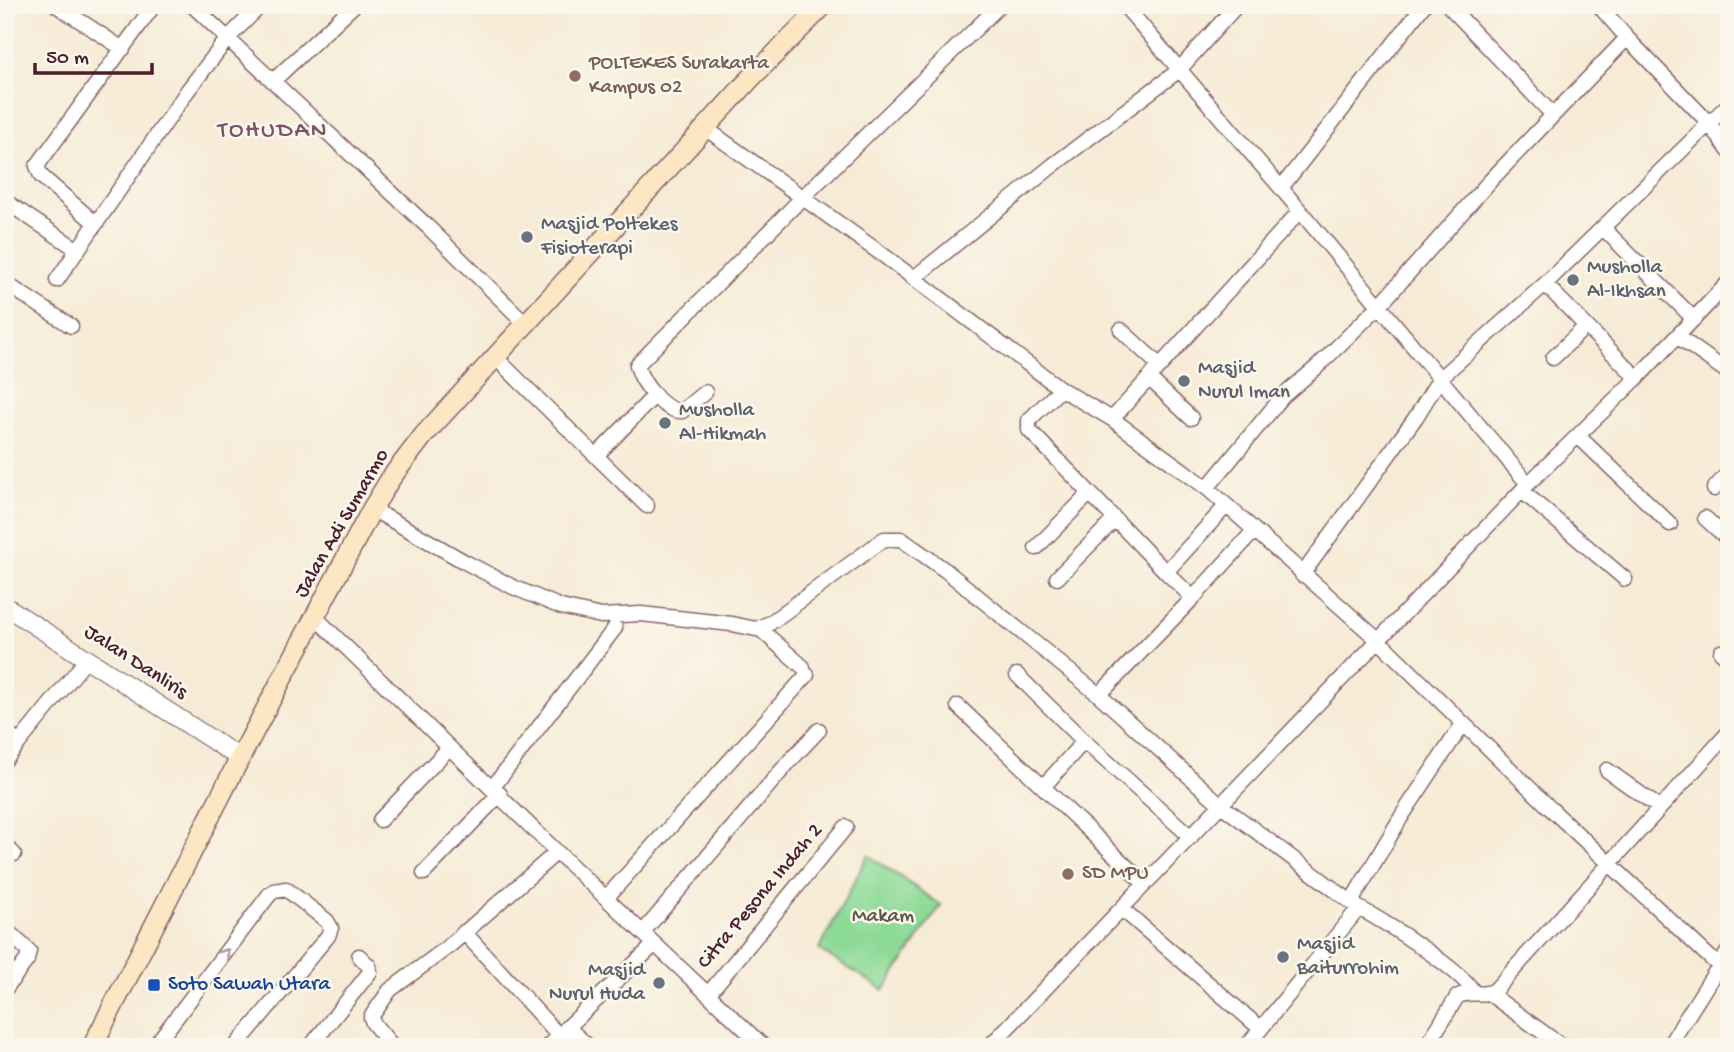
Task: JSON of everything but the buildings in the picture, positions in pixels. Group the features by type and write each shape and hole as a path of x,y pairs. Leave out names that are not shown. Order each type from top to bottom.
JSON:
{"main road":[{"name":"Jalan Adi Sumarmo","path":"92,1047 240,758 372,509 410,453 495,357 522,319 824,5"}],"street":[{"path":"56,5 123,49"},
{"path":"95,223 41,176 37,166 154,5"},
{"path":"192,5 522,319"},
{"path":"57,280 188,90 228,38 261,5"},
{"path":"273,81 354,5"},
{"path":"705,392 689,406 677,411 655,395 637,365 803,197 1000,5"},
{"path":"1124,5 1380,305 1526,488 1625,579"},
{"path":"914,278 1052,166 1178,71 1237,5"},
{"path":"1281,188 1424,5"},
{"path":"1448,5 1553,115"},
{"path":"1601,6 1627,38 1709,123 1729,151"},
{"path":"1207,488 1283,396 1317,368 1380,305 1490,181 1627,38"},
{"path":"1302,575 1440,379 1545,284 1729,104"},
{"path":"705,128 914,278 1061,389 1112,419 1207,488 1378,640 1719,966"},
{"path":"5,201 78,250"},
{"path":"1112,419 1299,212"},
{"path":"1603,228 1694,319"},
{"path":"989,1047 1378,640 1729,282"},
{"path":"5,284 71,326"},
{"path":"1545,284 1637,378"},
{"path":"1553,358 1586,326"},
{"path":"1121,330 1160,366"},
{"path":"1677,336 1729,373"},
{"path":"495,357 647,506"},
{"path":"1149,378 1192,418"},
{"path":"1061,389 1028,420 1029,430 1193,598"},
{"path":"596,456 655,395"},
{"path":"1578,436 1670,524"},
{"path":"1714,489 1729,471"},
{"path":"1036,548 1090,493"},
{"path":"1166,572 1227,506"},
{"path":"372,509 513,587 561,607 601,616 641,614 759,628 770,623 884,539 901,539 945,570 1098,695 1221,805 1355,905 1454,971 1470,984 1474,993"},
{"path":"1705,517 1729,540"},
{"path":"1057,578 1115,519"},
{"path":"1098,695 1254,531"},
{"name":"Jalan Danliris","path":"5,606 240,758"},
{"path":"315,617 557,852 764,1047"},
{"path":"424,873 496,791 615,628"},
{"path":"606,898 805,671 759,628"},
{"path":"5,760 87,659"},
{"path":"1017,675 1084,741 1191,837"},
{"path":"958,706 1145,884"},
{"path":"1246,1047 1355,905 1403,814 1463,724"},
{"path":"643,932 819,730"},
{"path":"5,732 19,743"},
{"path":"1490,993 1729,732"},
{"path":"1043,787 1084,741"},
{"path":"380,820 449,748"},
{"path":"1607,769 1660,808"},
{"name":"Citra Pesona Indah 2","path":"709,993 846,827"},
{"path":"393,1047 371,1020 374,1010 390,990 464,932 557,852"},
{"path":"154,1047 269,895 274,891 286,889 318,913 331,928 328,936 235,1047"},
{"path":"1122,909 1261,1029"},
{"path":"5,929 29,951 27,960 5,989"},
{"path":"464,932 563,1031 589,1047"},
{"path":"547,1047 655,944"},
{"path":"1668,1047 1729,950"},
{"path":"310,1047 370,972 359,956"},
{"path":"1426,1047 1457,997 1464,993 1490,993 1563,1047"}],"green space":[{"name":"Makam","path":"868,855 941,905 884,990 819,950"}],"place":[{"name":"POLTEKES Surakarta Kampus 02","path":"575,76"},
{"name":"Masjid Poltekes Fisioterapi","path":"527,237"},
{"name":"Musholla Al-Ikhsan","path":"1573,280"},
{"name":"Masjid Nurul Iman","path":"1184,381"},
{"name":"Musholla Al-Hikmah","path":"665,423"},
{"name":"SD MPU","path":"1068,874"},
{"name":"Masjid Baiturrohim","path":"1283,957"},
{"name":"Masjid Nurul Huda","path":"659,983"},
{"name":"Soto Sawah Utara","path":"154,985"}],"district":[{"name":"TOHUDAN","path":"273,131"}]}
